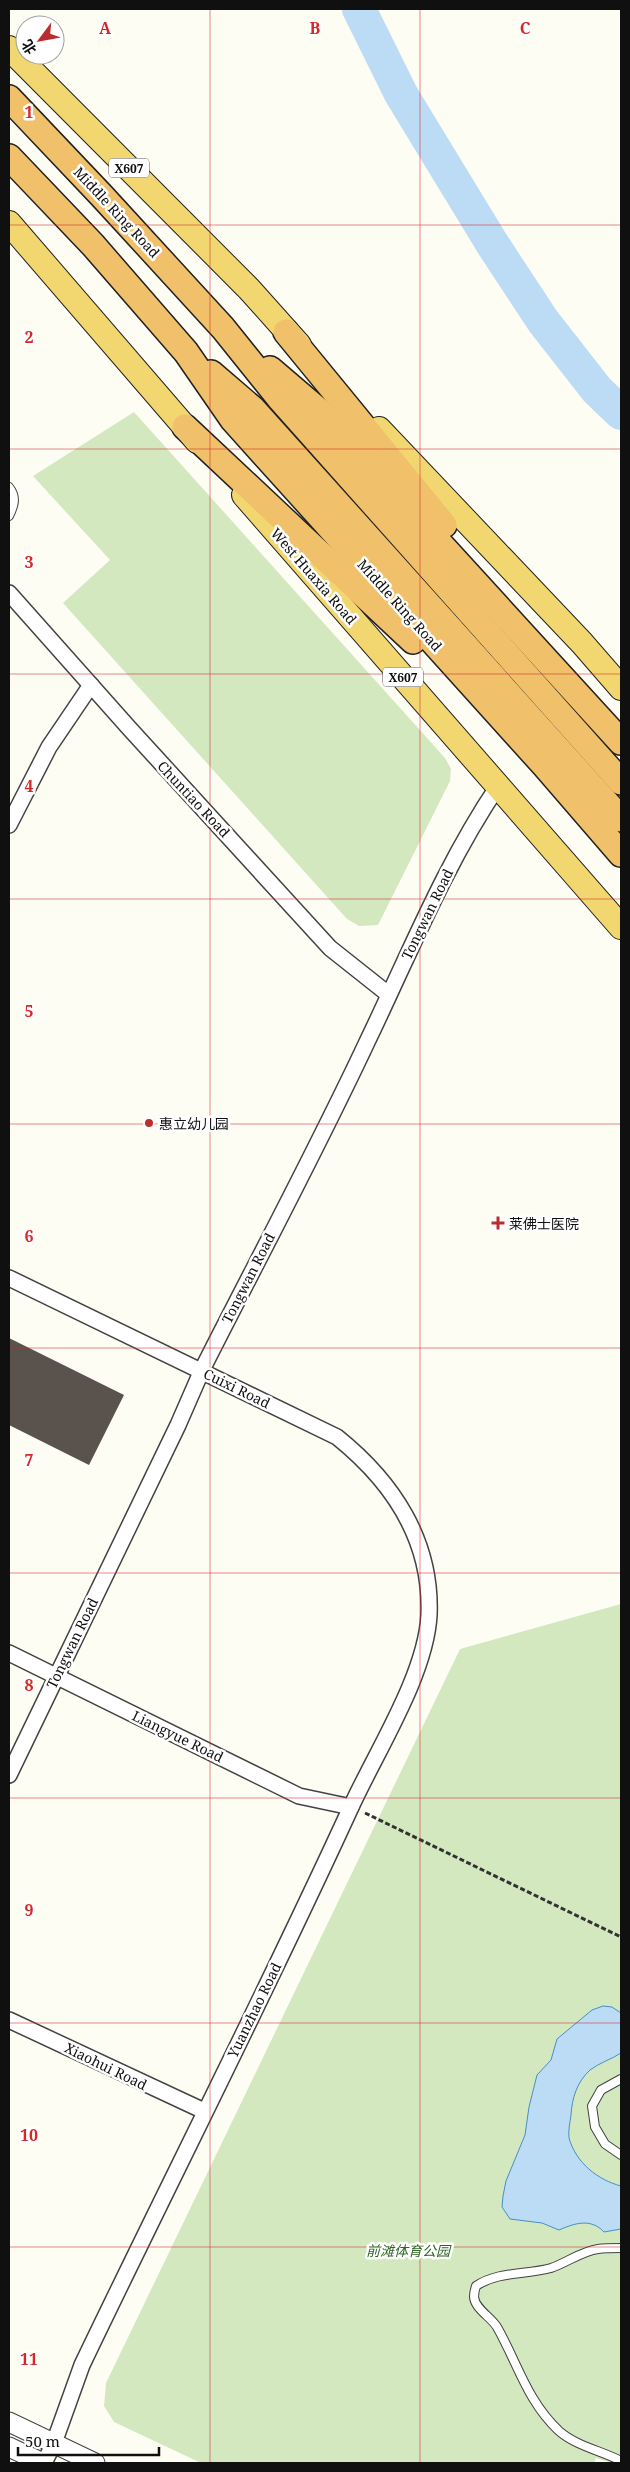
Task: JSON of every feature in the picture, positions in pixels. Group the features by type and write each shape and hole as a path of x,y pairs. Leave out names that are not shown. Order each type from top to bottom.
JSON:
{"highway":[{"name":"Middle Ring Road","path":"9,98 121,216 223,328 280,399 621,782"},
{"name":"Middle Ring Road","path":"9,157 93,246 186,352 233,420 544,765 621,854"},
{"name":"Middle Ring Road","path":"223,328 318,410 621,742"},
{"path":"286,332 621,742"},
{"name":"Middle Ring Road","path":"186,352 253,409 621,820"},
{"path":"185,428 544,765"}],"main road":[{"name":"X607","path":"9,48 250,289 286,332 582,643 621,688"},
{"name":"West Huaxia Road","path":"9,223 185,428 621,927"}],"street":[{"name":"Chuntiao Road","path":"9,593 330,948 388,994"},
{"path":"9,825 49,747 91,685"},
{"name":"Tongwan Road","path":"9,1775 178,1425 202,1370 368,1042 388,994 471,827 498,786"},
{"name":"Cuixi Road","path":"9,1278 337,1437 361,1456 388,1485 406,1516 420,1549"},
{"name":"Yuanzhao Road","path":"44,2463 54,2443 82,2365 316,1884 412,1680 424,1646 429,1617 429,1584 420,1549"},
{"name":"Liangyue Road","path":"9,1653 299,1796 351,1807"},
{"name":"Xiaohui Road","path":"9,2020 204,2111"},
{"path":"9,2422 95,2463"},
{"path":"9,2447 44,2463"}],"lane":[{"path":"9,487 14,493 14,506 9,516"},
{"path":"621,2078 601,2090 592,2106 595,2127 605,2144 621,2155"},
{"path":"621,2248 596,2249 551,2268 517,2275 500,2275 487,2279 476,2286 474,2298 480,2310 492,2318 523,2384 560,2432 590,2448 621,2461"}],"path":[{"path":"351,1807 621,1936"}],"green space":[{"path":"134,412 445,758 451,769 450,781 378,925 359,926 347,919 63,603 110,560 33,476"},
{"name":"前滩体育公园","path":"621,1604 621,2463 612,2463 596,2458 594,2463 201,2463 114,2422 104,2406 106,2383 460,1649"}],"water":[{"path":"603,2006 612,2007 621,2013 621,2053 590,2070 585,2075 576,2091 573,2102 569,2138 582,2163 596,2175 621,2186 621,2229 604,2232 594,2225 583,2223 559,2230 542,2223 510,2219 502,2207 503,2196 506,2181 525,2135 529,2107 537,2075 551,2060 557,2039 592,2010"}],"building":[{"path":"9,1338 124,1395 89,1465 9,1425"}],"waterway":[{"path":"359,9 401,94 493,245 543,321 597,390 621,413"}],"place":[{"name":"惠立幼儿园","path":"149,1123"},
{"name":"莱佛士医院","path":"498,1223"}]}
